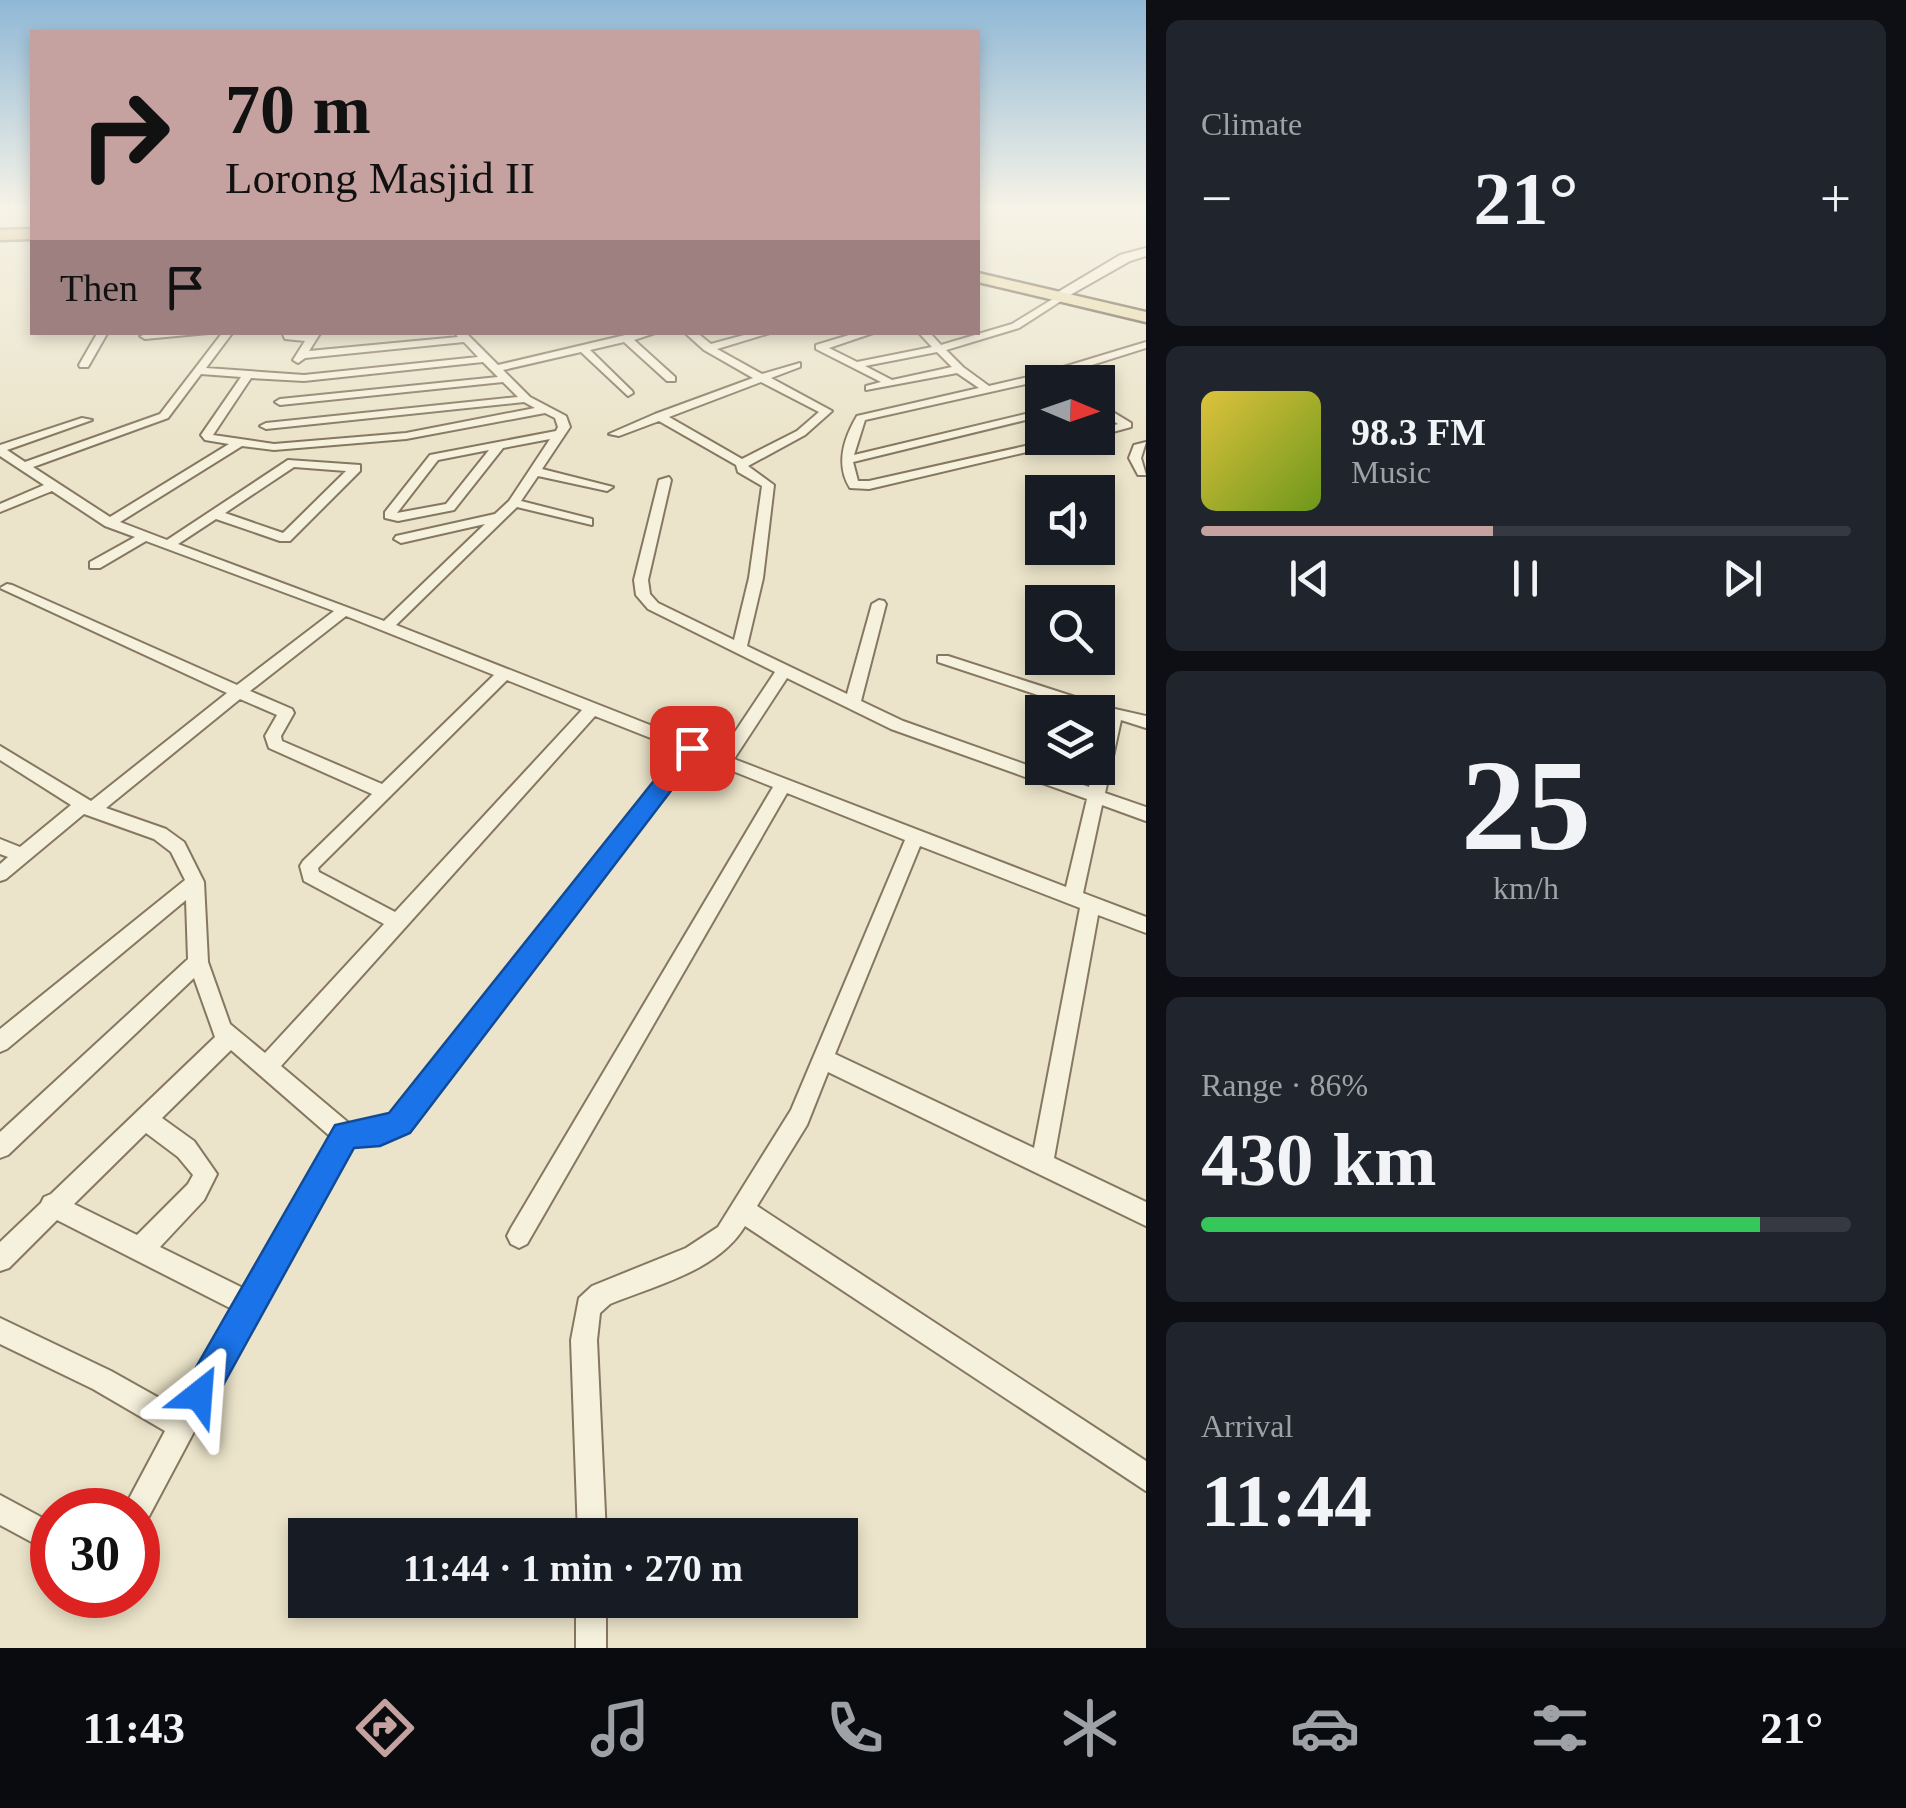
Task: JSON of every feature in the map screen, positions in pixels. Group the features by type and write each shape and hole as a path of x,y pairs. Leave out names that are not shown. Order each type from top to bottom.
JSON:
{"main road":[{"path":"1025,286 1146,314"}],"street":[{"path":"856,364 1018,328 1077,286"},
{"path":"84,365 101,335"},
{"path":"144,336 162,335"},
{"path":"23,467 160,418 226,335"},
{"path":"288,335 313,335"},
{"path":"254,446 313,335"},
{"path":"495,368 640,335"},
{"path":"693,335 708,348 826,414 784,444 742,464"},
{"path":"708,348 757,335"},
{"path":"860,335 820,345 890,383"},
{"path":"925,335 959,369 988,390"},
{"path":"300,355 463,336 526,400 564,419 537,472 514,503 386,626"},
{"path":"626,338 671,379"},
{"path":"1083,365 1146,345"},
{"path":"583,348 628,393"},
{"path":"200,370 291,378 485,359"},
{"path":"614,434 796,365"},
{"path":"870,388 959,369"},
{"path":"248,374 207,436 238,444 278,447 420,434 546,408"},
{"path":"280,402 504,379"},
{"path":"1025,381 860,418 848,460 849,480 863,486 1025,449"},
{"path":"266,426 526,400"},
{"path":"659,416 742,464"},
{"path":"848,460 1025,416"},
{"path":"1115,418 1127,426 1115,428"},
{"path":"0,450 86,420"},
{"path":"498,448 450,506 398,517 389,515 434,457 559,434"},
{"path":"110,522 238,444"},
{"path":"1142,472 1135,458 1138,448 1146,445"},
{"path":"0,450 110,522 1146,924"},
{"path":"168,544 292,462 356,468 285,538 215,514"},
{"path":"739,650 756,578 768,488 766,482 742,469 742,464"},
{"path":"537,472 608,487"},
{"path":"665,480 644,568 643,596 665,614 914,732 1146,814"},
{"path":"0,508 53,486"},
{"path":"514,503 587,522"},
{"path":"400,539 501,517"},
{"path":"95,565 145,536"},
{"path":"7,588 286,713 273,736 275,744 384,792"},
{"path":"852,704 879,604"},
{"path":"0,874 344,610"},
{"path":"943,659 1059,695"},
{"path":"724,761 782,672"},
{"path":"398,923 310,876 308,870 504,674"},
{"path":"265,1068 592,709"},
{"path":"1115,713 1146,722"},
{"path":"0,752 87,808 171,840 195,882 198,962 217,1020 228,1038 346,1135 380,1132 400,1123 692,748"},
{"path":"518,1236 783,785"},
{"path":"1042,1164 1097,785"},
{"path":"591,1518 584,1340 588,1307 601,1295 713,1246 726,1234 799,1117 914,837"},
{"path":"0,846 22,856"},
{"path":"0,1042 195,882"},
{"path":"0,1147 198,962"},
{"path":"0,1259 228,1038"},
{"path":"823,1058 1146,1214"},
{"path":"142,1248 196,1192 206,1174 186,1149 144,1118"},
{"path":"149,1488 248,1304 346,1135"},
{"path":"52,1205 248,1304"},
{"path":"742,1210 1146,1477"},
{"path":"0,1331 102,1380 182,1426"},
{"path":"0,1509 30,1526"},
{"path":"591,1618 591,1648"}],"route":[{"path":"199,1395 346,1135 390,1130 400,1123 692,748"}]}
